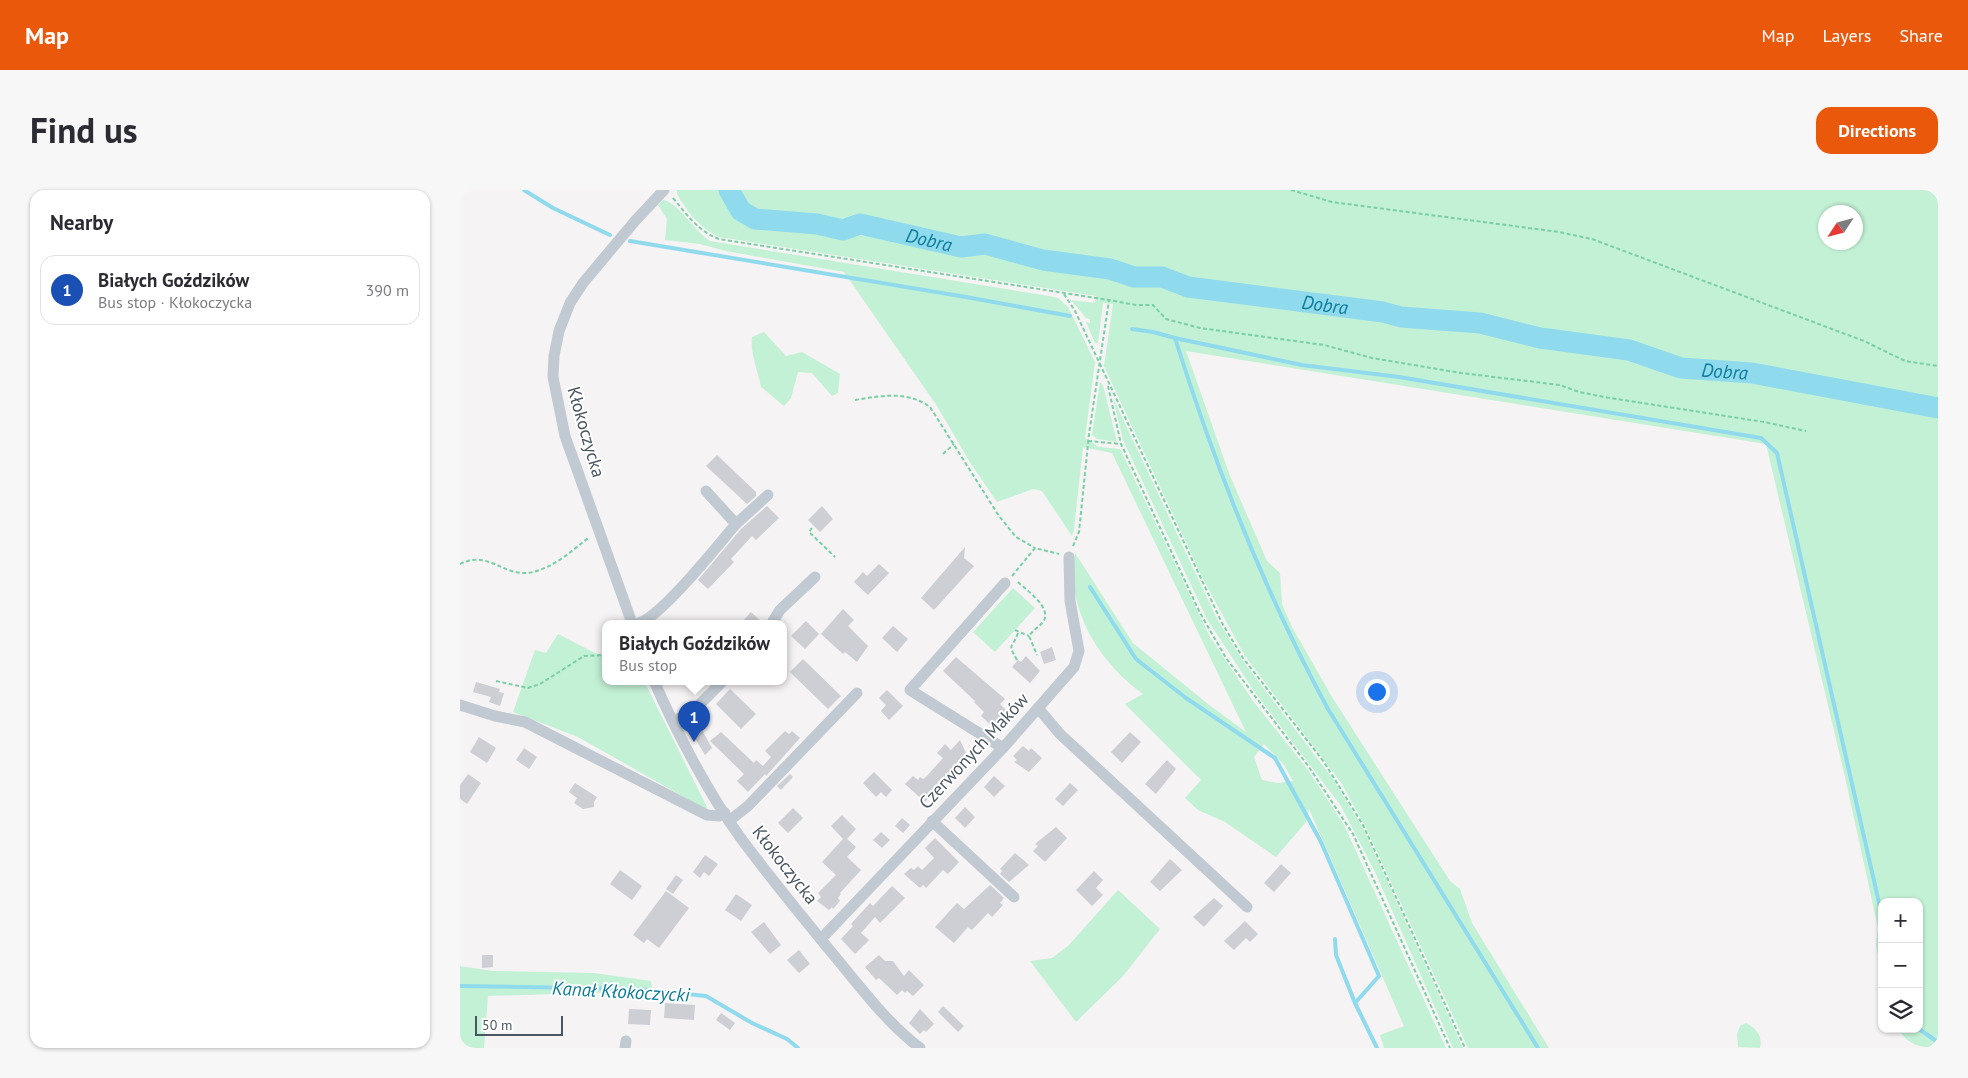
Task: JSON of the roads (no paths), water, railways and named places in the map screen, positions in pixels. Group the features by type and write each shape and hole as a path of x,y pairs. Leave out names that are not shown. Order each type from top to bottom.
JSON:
{"street":[{"name":"Kłokoczycka","path":"631,620 565,436 553,377 559,330 570,303 583,283 635,221 668,193"},
{"path":"706,491 736,524"},
{"path":"648,620 663,607 736,524 768,495"},
{"name":"Czerwonych Maków","path":"821,939 1003,748 1077,660 1079,651 1070,601 1069,557"},
{"path":"774,620 780,610 815,577"},
{"path":"1003,748 910,690 1005,583"},
{"name":"Kłokoczycka","path":"656,685 727,817 821,939 897,1027 920,1048"},
{"path":"674,721 693,711 719,685"},
{"path":"460,705 495,716 525,722 707,815 727,817 748,806 857,693"},
{"path":"1038,708 1060,734 1247,907"},
{"path":"932,821 1014,897"}],"waterway":[{"path":"524,190 553,208 610,235"},
{"name":"Dobra","path":"729,190 741,211 755,219 817,224 843,230 860,224 961,247 985,244 1043,260 1110,269 1134,277 1162,277 1188,287 1383,312 1401,317 1480,323 1540,338 1629,350 1681,368 1752,373 1938,408"},
{"path":"630,241 1070,316"},
{"path":"1132,329 1175,338"},
{"path":"1538,1048 1328,709 1283,619 1242,527 1190,386 1175,338 1302,365 1399,377 1761,438 1777,453 1878,898"},
{"path":"1090,587 1136,659 1186,698 1275,758 1321,842 1379,976 1355,1003 1377,1048"},
{"path":"1335,939 1336,955 1355,1003"},
{"name":"Kanał Kłokoczycki","path":"460,986 638,989 706,996 752,1023 787,1039 798,1048"},
{"path":"1923,1032 1938,1042"}],"place":[{"name":"Białych Goździków","path":"694,742"}]}
